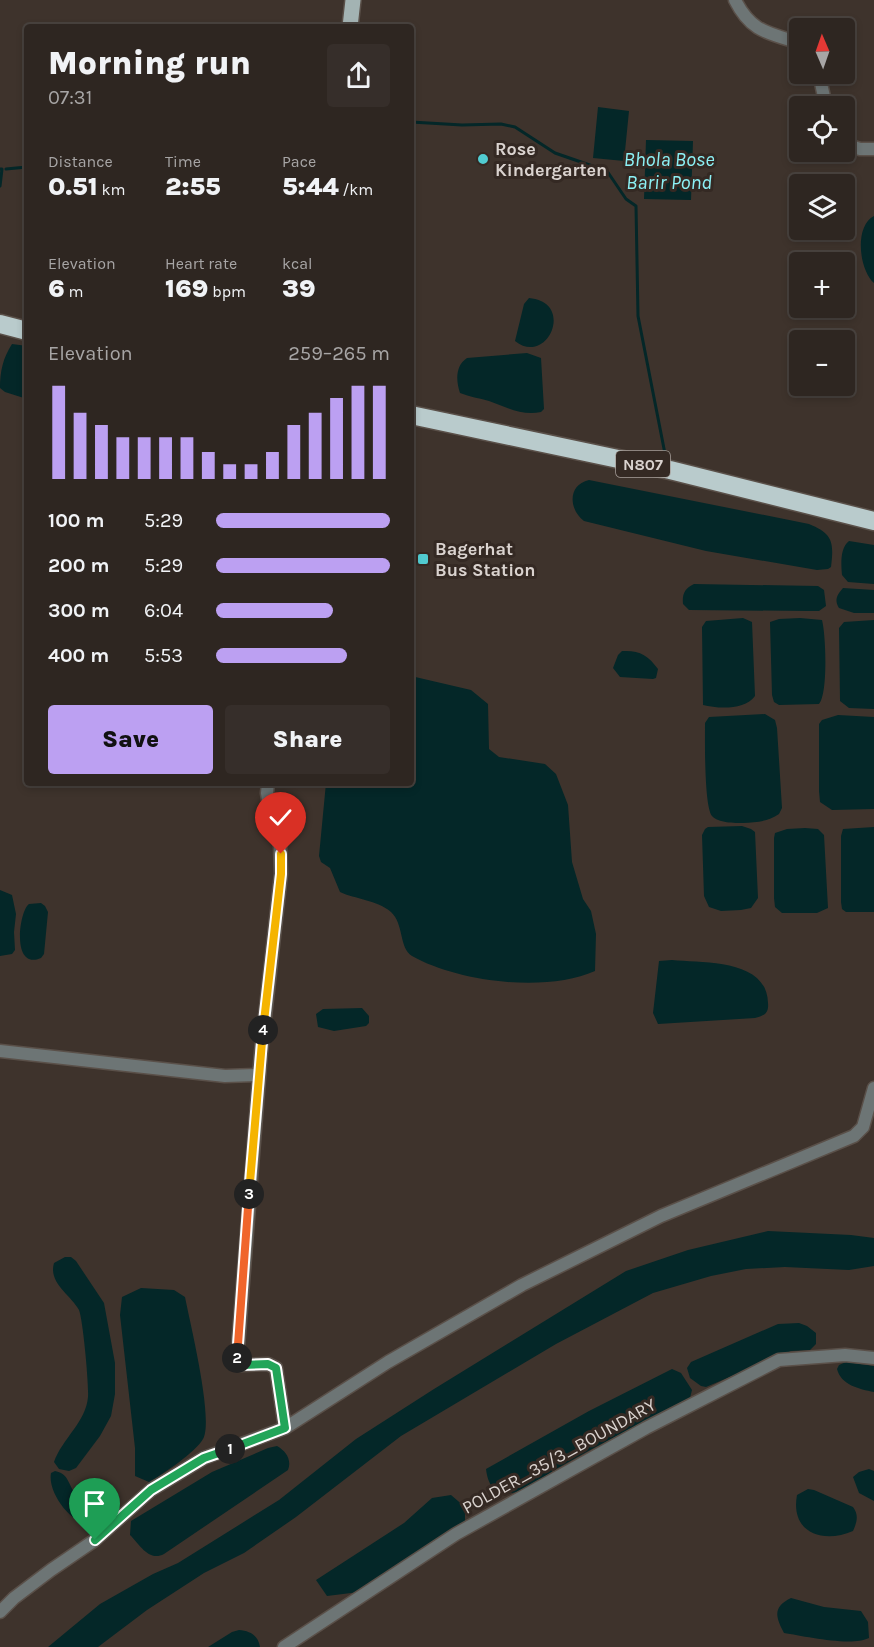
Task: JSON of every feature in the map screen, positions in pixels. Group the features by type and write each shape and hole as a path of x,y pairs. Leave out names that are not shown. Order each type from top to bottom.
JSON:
{"highway":[{"path":"0,324 24,330"},
{"name":"N807","path":"414,416 670,470 874,521"}],"main road":[{"path":"350,24 353,0"}],"street":[{"path":"735,0 742,15 752,25 762,32 789,40"},
{"path":"855,147 874,149"},
{"path":"268,786 271,819 280,845 281,874 259,1075 237,1359 238,1364 241,1365 268,1364 276,1368 285,1428"},
{"path":"0,1051 225,1076 259,1075"},
{"path":"0,1612 14,1598 95,1540 151,1490 204,1458 285,1428 388,1362 522,1285 661,1216 854,1136 862,1127 874,1088"},
{"name":"POLDER_35/3_BOUNDARY","path":"284,1647 456,1534 646,1428 779,1360 845,1355 874,1358"}],"water":[{"path":"598,107 629,111 624,161 593,158"},
{"name":"Bhola Bose Barir Pond","path":"646,140 693,141 691,200 644,199"},
{"path":"874,216 874,283 862,259 861,238 863,229"},
{"path":"529,298 543,302 551,310 554,320 552,331 546,340 537,346 527,347 515,341 524,304"},
{"path":"12,344 24,346 24,398 0,388 6,354"},
{"path":"527,353 541,358 544,409 541,412 521,412 460,393 458,369 467,358"},
{"path":"589,480 809,524 823,531 830,540 832,545 831,567 817,570 706,551 584,521 575,511 573,498 577,487"},
{"path":"849,541 874,545 874,584 848,582 842,575 841,561"},
{"path":"694,584 818,586 824,590 826,606 819,611 689,610 683,604 683,597 686,589"},
{"path":"843,588 874,590 874,613 854,613 839,608 837,598"},
{"path":"743,618 752,622 755,696 751,701 738,706 724,708 703,705 702,627 706,621"},
{"path":"800,618 822,620 825,664 822,698 819,704 779,705 774,702 772,695 770,622"},
{"path":"874,620 874,709 849,708 840,701 839,628 844,622"},
{"path":"622,651 633,651 651,660 658,669 656,678 620,677 613,668"},
{"path":"414,677 471,690 488,704 489,749 499,757 545,764 556,774 568,805 572,862 583,899 591,911 596,934 595,971 575,978 528,983 477,978 431,965 408,952 398,923 391,912 379,905 340,892 330,868 321,862 319,856 326,786 414,786"},
{"path":"765,714 775,720 777,728 782,808 779,814 762,821 736,823 718,820 709,810 705,723 709,717"},
{"path":"838,715 874,717 874,809 832,810 820,802 819,724 822,720"},
{"path":"742,826 755,832 758,898 751,908 721,911 709,907 704,896 702,835 708,827"},
{"path":"874,827 874,912 846,912 842,909 841,902 841,836 843,829"},
{"path":"787,829 818,829 824,835 828,908 817,913 782,913 775,907 774,898 775,833"},
{"path":"0,890 12,895 16,914 15,950 12,954 0,956"},
{"path":"41,903 48,912 44,954 41,958 31,960 25,956 21,948 20,928 25,909 29,904"},
{"path":"659,961 716,963 746,971 757,978 765,989 767,1012 755,1018 658,1024 653,1013"},
{"path":"362,1008 369,1016 369,1023 366,1026 334,1031 318,1027 316,1014 323,1009"},
{"path":"768,1231 874,1238 874,1266 849,1270 785,1267 746,1269 711,1276 653,1293 556,1344 401,1436 296,1517 244,1553 204,1573 147,1610 98,1647 48,1647 100,1604 153,1574 178,1563 279,1500 356,1439 626,1271 688,1250"},
{"path":"65,1257 71,1257 76,1261 104,1303 115,1363 115,1394 111,1416 100,1436 76,1468 69,1471 59,1469 54,1462 83,1414 88,1390 81,1316 75,1304 54,1277 54,1263"},
{"path":"141,1288 174,1290 185,1297 206,1412 206,1429 199,1444 179,1462 149,1482 135,1476 135,1448 120,1315 122,1297"},
{"path":"799,1323 816,1333 816,1344 810,1350 791,1351 706,1387 690,1378 687,1368 691,1362 778,1324"},
{"path":"846,1362 874,1366 874,1392 857,1388 842,1379 837,1369 839,1365"},
{"path":"672,1369 681,1373 692,1390 690,1398 556,1469 524,1490 506,1493 496,1491 490,1484 486,1469 589,1411"},
{"path":"277,1446 287,1456 288,1470 164,1554 154,1556 149,1554 130,1535 131,1521 212,1472"},
{"path":"869,1469 874,1471 874,1501 859,1493 853,1477"},
{"path":"55,1471 64,1475 77,1496 101,1513 101,1519 96,1526 80,1522 71,1516 58,1500 51,1481 51,1473"},
{"path":"808,1489 853,1507 857,1519 853,1531 831,1536 811,1532 804,1527 796,1508 797,1495"},
{"path":"451,1495 465,1507 465,1523 359,1592 327,1596 316,1580 404,1523 432,1498"},
{"path":"791,1598 824,1607 861,1611 868,1622 869,1638 839,1641 784,1633 777,1612 785,1601"},
{"path":"239,1630 253,1634 260,1647 208,1647 232,1632"}],"waterway":[{"path":"414,122 462,125 501,124 515,127 555,153 607,171 626,199 636,206 638,316 667,464"},
{"path":"6,169 24,167"},
{"path":"0,169 2,169 0,186"}],"place":[{"name":"Rose Kindergarten","path":"483,159"},
{"name":"Bagerhat Bus Station","path":"423,559"}],"route":[{"path":"95,1540 151,1490 177,1473 204,1458 285,1428 278,1370 268,1364 241,1365 238,1364 237,1359 261,1052 281,874 281,854"}]}
